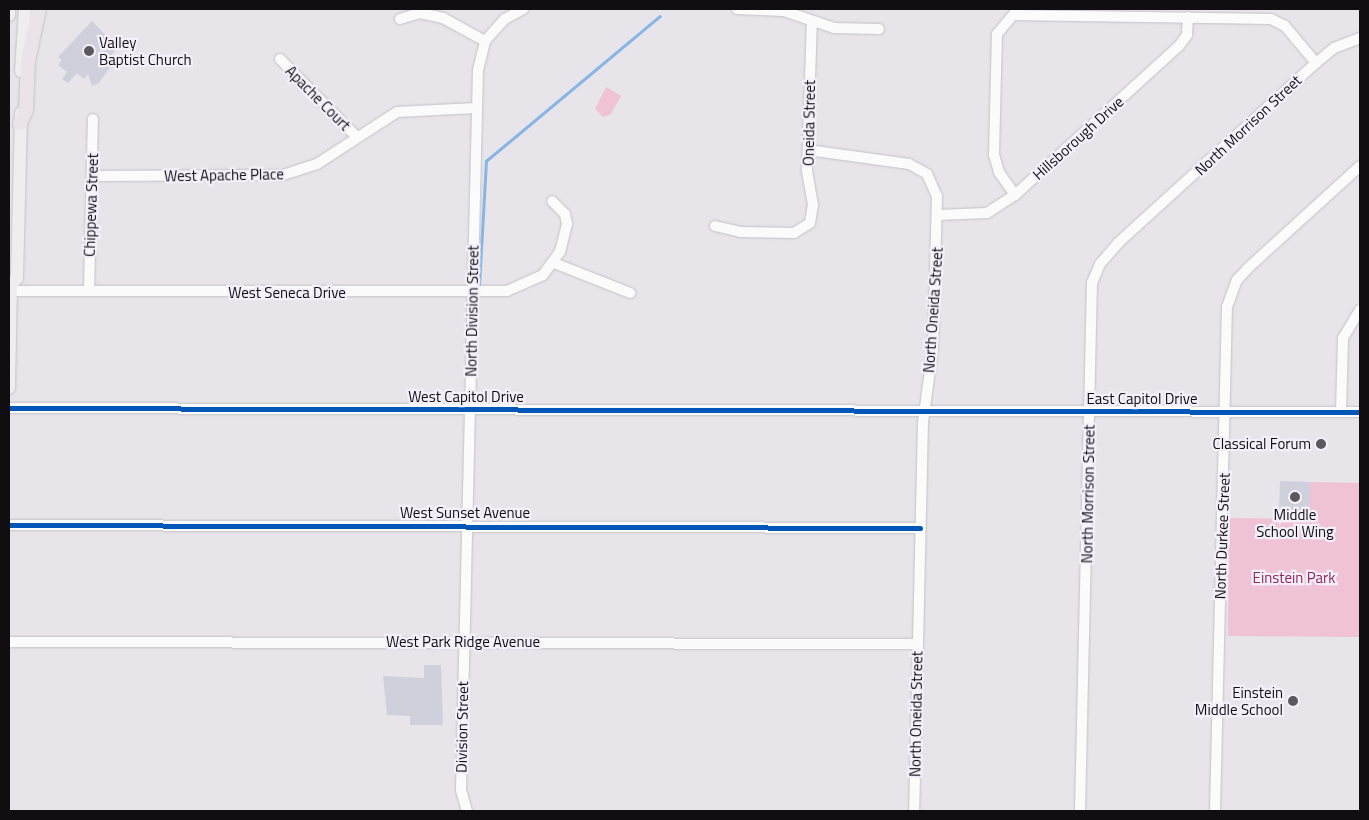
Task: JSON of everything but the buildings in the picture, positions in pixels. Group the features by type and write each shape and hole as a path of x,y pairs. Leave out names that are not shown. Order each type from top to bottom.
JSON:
{"highway":[{"path":"20,123 26,110 28,61 39,9"}],"main road":[{"path":"9,9 9,14"},
{"path":"9,388 10,286 18,278 20,123 25,9"}],"street":[{"path":"400,19 420,13 443,18 485,41 505,19 523,9"},
{"path":"737,9 784,12 812,23 834,28 879,29"},
{"path":"1015,195 999,172 994,154 997,34 1006,21 1020,13 1271,19 1285,26 1316,63"},
{"name":"Hillsborough Drive","path":"938,215 987,213 1015,195 1179,46 1186,35 1188,17"},
{"name":"Oneida Street","path":"714,226 740,232 794,233 810,222 813,205 808,182 812,23"},
{"name":"North Morrison Street","path":"1080,811 1090,411 1090,296 1100,264 1316,63 1334,48 1360,38"},
{"name":"North Division Street","path":"464,642 476,108 479,59 485,41"},
{"name":"Apache Court","path":"280,59 352,140"},
{"name":"West Apache Place","path":"92,176 284,175 317,164 397,112 476,108"},
{"name":"Chippewa Street","path":"88,291 93,119"},
{"name":"North Oneida Street","path":"808,150 919,168 936,188 938,215 934,348 924,411 914,811"},
{"name":"North Durkee Street","path":"1215,811 1226,412 1225,323 1237,280 1360,166"},
{"path":"552,201 564,214 567,224 564,242 554,263 630,293"},
{"name":"West Seneca Drive","path":"10,286 88,291 472,294 520,288 554,263"},
{"path":"1340,412 1343,338 1360,310"},
{"name":"West Capitol Drive","path":"9,408 924,411"},
{"name":"East Capitol Drive","path":"924,411 1360,412"},
{"name":"West Sunset Avenue","path":"9,525 920,528"},
{"name":"West Park Ridge Avenue","path":"9,642 918,644"},
{"name":"Division Street","path":"464,642 461,790 467,811"}],"green space":[{"path":"606,87 621,96 611,114 603,117 595,109"},
{"name":"Einstein Park","path":"1310,482 1360,483 1360,637 1228,636 1229,518 1309,519"}],"waterway":[{"path":"479,286 486,161 660,16"}],"cycle path":[{"path":"9,408 1360,412"},
{"path":"9,525 920,528"}],"place":[{"name":"Valley Baptist Church","path":"89,51"},
{"name":"Classical Forum","path":"1321,444"},
{"name":"Middle School Wing","path":"1295,497"},
{"name":"Einstein Middle School","path":"1293,701"}]}
